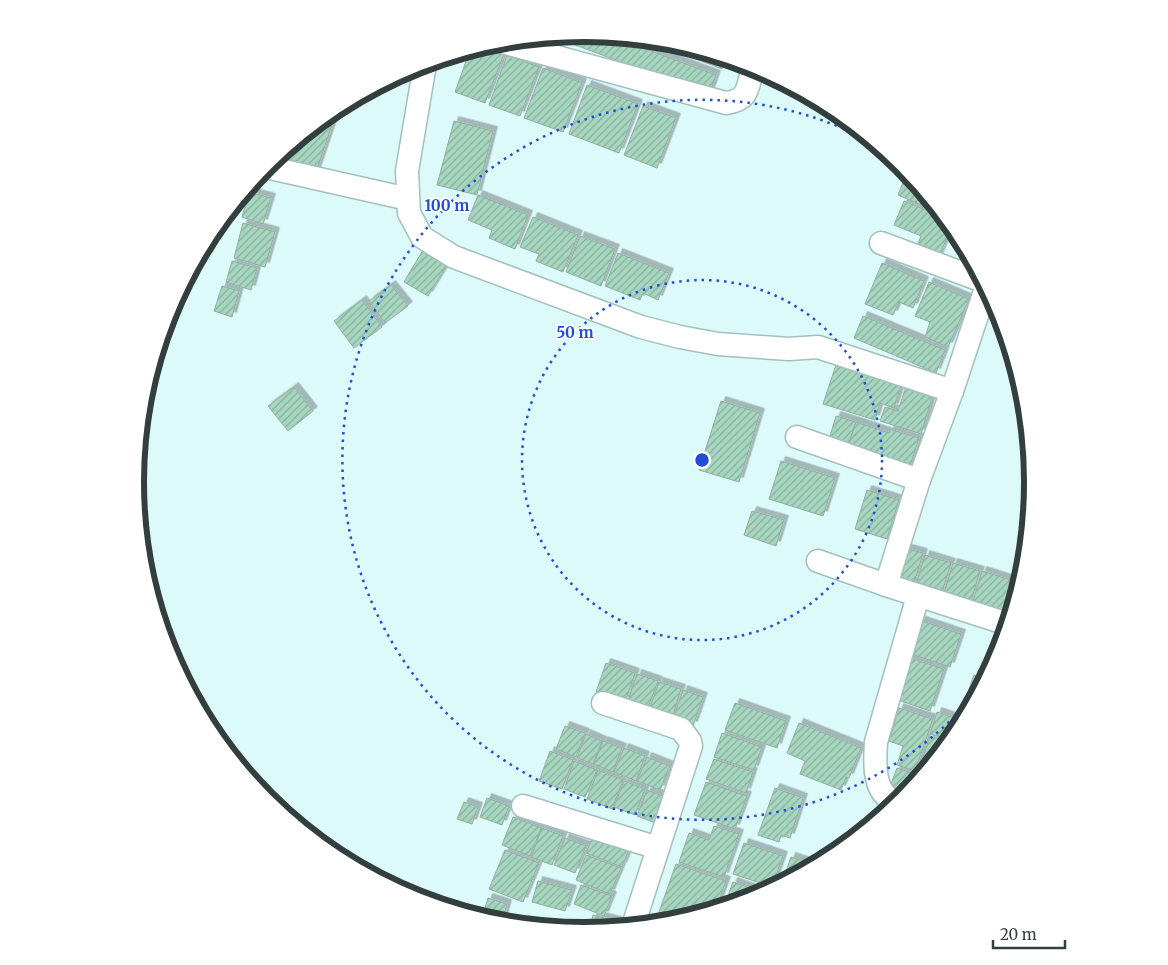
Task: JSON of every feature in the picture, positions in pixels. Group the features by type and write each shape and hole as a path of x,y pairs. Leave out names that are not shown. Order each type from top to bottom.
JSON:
{"street":[{"path":"521,47 726,103 737,101 745,95 751,75"},
{"path":"423,73 407,171 409,213 422,237 454,257 641,327 680,338 718,344 788,349 818,348 952,391"},
{"path":"275,169 408,199"},
{"path":"881,243 973,278"},
{"path":"886,585 919,480 952,391 983,297"},
{"path":"797,437 919,480"},
{"path":"818,561 918,596 1002,622"},
{"path":"890,799 878,785 875,757 876,742 918,596"},
{"path":"602,703 681,729 690,741 691,746 635,920"},
{"path":"523,806 658,848"}],"building":[{"path":"569,43 636,45 716,75 709,95"},
{"path":"497,51 504,54 485,103 455,92 467,58"},
{"path":"507,55 539,67 520,116 489,105"},
{"path":"691,57 698,57 723,65 722,69"},
{"path":"543,68 582,83 563,132 524,118"},
{"path":"587,85 638,104 619,153 569,134"},
{"path":"643,106 676,118 657,168 624,155"},
{"path":"454,121 493,131 477,195 437,185"},
{"path":"333,122 316,172 283,162 316,133"},
{"path":"904,180 927,207 898,195"},
{"path":"252,193 271,198 263,224 242,217 247,200"},
{"path":"478,195 528,215 515,249 489,238 492,230 468,220"},
{"path":"904,201 931,212 948,235 936,263 914,254 921,236 894,225"},
{"path":"533,217 578,235 563,272 536,261 539,254 520,247"},
{"path":"243,223 275,232 265,267 234,258"},
{"path":"580,236 615,249 601,286 566,272"},
{"path":"426,245 450,260 428,296 404,282"},
{"path":"618,253 669,273 658,300 643,293 640,300 605,286"},
{"path":"232,261 257,268 251,290 226,282"},
{"path":"882,263 924,281 913,308 899,302 893,315 865,304"},
{"path":"929,282 969,299 948,347 925,337 930,322 915,316"},
{"path":"391,285 408,306 385,323 369,301"},
{"path":"222,286 239,291 232,317 214,311"},
{"path":"362,300 382,327 354,348 334,321"},
{"path":"863,316 945,350 936,373 854,338"},
{"path":"837,362 902,382 894,408 880,403 875,420 823,404"},
{"path":"906,386 933,394 921,434 880,421 885,407 898,411"},
{"path":"294,387 313,411 288,431 268,406"},
{"path":"721,401 760,413 739,482 699,470"},
{"path":"836,416 856,422 846,452 827,446"},
{"path":"856,422 889,433 890,429 919,438 908,472 846,452"},
{"path":"781,461 835,478 823,516 769,499"},
{"path":"867,490 899,500 887,539 855,529"},
{"path":"752,511 784,520 776,546 744,535"},
{"path":"904,548 923,553 912,590 888,583"},
{"path":"925,555 951,563 940,599 914,591"},
{"path":"953,563 980,571 969,608 942,600"},
{"path":"982,571 1013,581 1003,618 971,608"},
{"path":"916,619 961,634 950,667 905,652"},
{"path":"904,656 944,669 930,711 898,700"},
{"path":"606,663 635,673 625,702 596,692"},
{"path":"637,674 658,681 647,710 627,703"},
{"path":"974,675 979,677 965,702 963,705"},
{"path":"659,682 681,689 672,718 649,710"},
{"path":"683,690 703,697 693,726 673,719"},
{"path":"735,703 786,721 777,748 725,730"},
{"path":"899,708 933,719 915,771 897,765 903,746 889,741"},
{"path":"937,712 955,718 942,738 930,734"},
{"path":"799,723 861,748 849,778 846,777 841,790 800,774 805,761 787,753"},
{"path":"565,726 585,733 576,757 556,749"},
{"path":"722,733 762,747 754,770 714,757"},
{"path":"586,734 602,741 593,764 577,758"},
{"path":"930,736 941,739 933,750 920,767"},
{"path":"603,741 622,748 613,772 594,764"},
{"path":"624,748 645,756 636,781 614,772"},
{"path":"550,751 573,760 562,789 539,781"},
{"path":"647,757 670,766 660,790 637,781"},
{"path":"714,759 753,772 746,793 706,779"},
{"path":"574,761 597,770 585,797 564,789"},
{"path":"897,768 914,774 895,794 888,792"},
{"path":"598,770 623,780 612,809 587,799"},
{"path":"624,781 645,789 635,815 614,807"},
{"path":"706,782 747,796 735,829 694,815"},
{"path":"775,788 803,798 790,838 781,835 779,842 758,835"},
{"path":"647,790 668,798 658,824 637,816"},
{"path":"487,798 509,806 502,825 480,817"},
{"path":"464,802 478,807 472,824 457,819"},
{"path":"513,817 541,828 530,856 502,845"},
{"path":"714,826 739,834 724,877 679,862 689,833 709,840"},
{"path":"542,828 563,836 552,865 531,857"},
{"path":"594,833 630,847 622,867 586,853"},
{"path":"565,838 586,846 575,873 554,865"},
{"path":"744,843 783,856 775,879 763,884 733,874"},
{"path":"505,850 539,863 523,902 489,889"},
{"path":"586,855 621,868 610,894 576,880"},
{"path":"791,857 807,862 804,864 785,874"},
{"path":"676,864 726,881 719,901 698,908 658,915"},
{"path":"538,881 572,890 565,911 532,902"},
{"path":"733,882 752,889 752,889 727,898"},
{"path":"581,885 612,896 604,916 574,904"},
{"path":"488,898 507,904 504,915 484,911"},
{"path":"593,915 618,921 613,922 591,922"}]}
